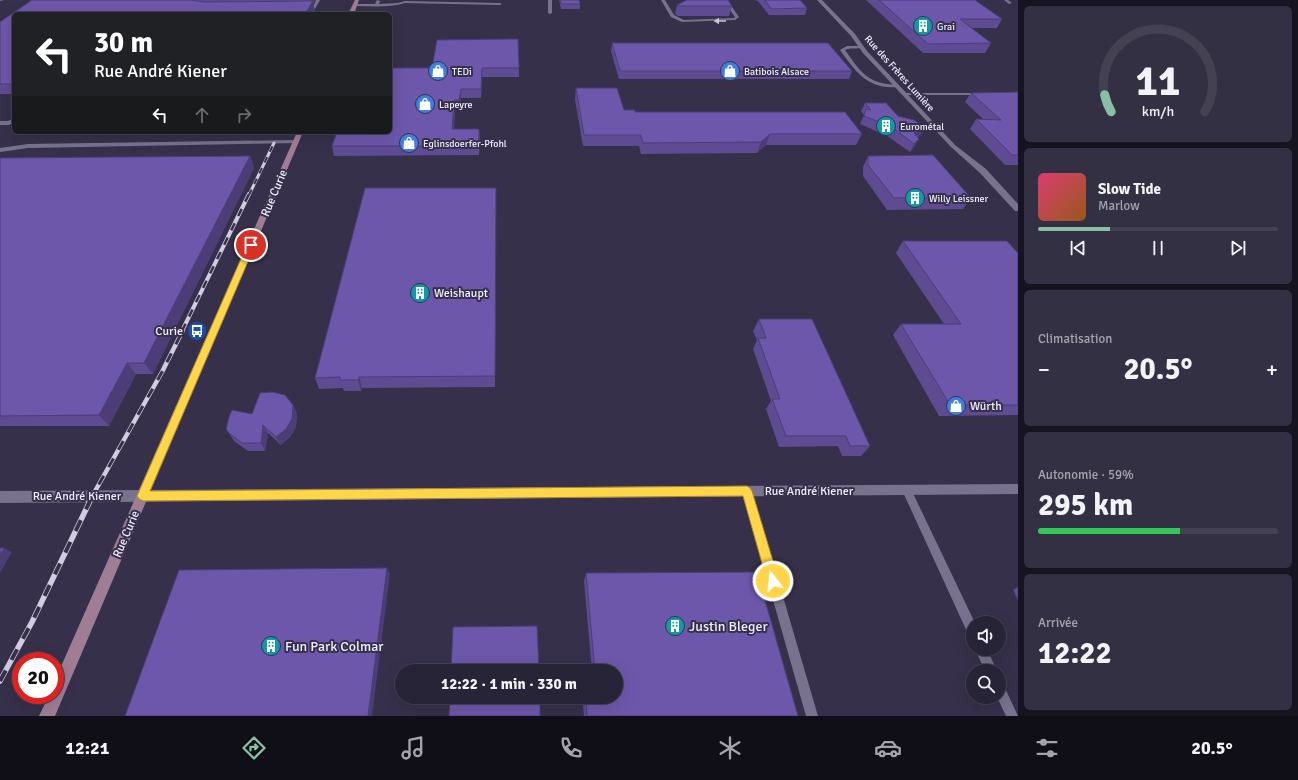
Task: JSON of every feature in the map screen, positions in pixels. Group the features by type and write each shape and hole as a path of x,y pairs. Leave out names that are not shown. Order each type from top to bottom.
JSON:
{"main road":[{"path":"352,12 356,2"},
{"name":"Rue Curie","path":"47,716 299,134"}],"street":[{"name":"Rue des Frères Lumière","path":"819,0 853,35 861,47 896,86 953,146 983,171 1018,209"},
{"name":"Rue André Kiener","path":"0,497 1018,489"}],"lane":[{"path":"299,8 314,8 318,0"},
{"path":"356,2 368,0"},
{"path":"550,0 550,13"},
{"path":"663,0 672,16 683,21 735,19 737,17 725,0"},
{"path":"1006,0 1010,3"},
{"path":"356,2 398,4 406,2 500,4"},
{"path":"861,47 846,48 842,50 861,75 871,82 878,85 896,86"},
{"path":"904,94 985,94"},
{"path":"0,123 9,123 12,121"},
{"path":"0,150 28,146 296,142"},
{"path":"907,490 966,617"},
{"path":"747,491 812,716"},
{"path":"1006,703 1012,716"}],"building":[{"path":"32,0 191,0 204,2 313,1 306,12 15,12"},
{"path":"561,0 579,0 580,4 561,4"},
{"path":"687,0 728,0 732,6 677,5"},
{"path":"765,0 800,0 807,8 771,9"},
{"path":"879,0 975,0 1002,19 960,19 991,43 928,44"},
{"path":"12,14 12,84 0,84 0,22"},
{"path":"518,39 519,68 482,68 481,89 461,89 459,100 454,100 452,129 479,129 479,146 332,146 336,134 392,134 392,68 432,68 437,40"},
{"name":"Batibois Alsace","path":"612,43 828,43 852,71 620,71"},
{"path":"576,88 617,88 624,110 635,110 635,112 845,112 862,134 770,134 761,142 643,143 641,135 584,135"},
{"path":"1018,92 1018,155 1012,155 976,119 1001,120 971,93"},
{"path":"865,103 886,103 898,116 914,120 925,128 914,133 919,139 914,144 892,127 864,116 866,109 871,110"},
{"path":"933,155 971,198 894,198 868,165 868,156"},
{"path":"250,156 144,363 127,363 99,415 0,416 0,158"},
{"name":"Weishaupt","path":"365,188 496,188 495,376 359,377 358,380 340,380 340,377 315,378"},
{"path":"903,241 1007,241 1018,253 1018,405 950,405 901,324 961,324"},
{"path":"759,319 812,319 870,446 850,446 846,436 786,436 772,399 780,399 758,338 766,338"},
{"path":"272,392 285,395 293,405 292,419 286,429 276,437 263,425 261,443 242,443 229,433 226,429 232,410 252,414 260,393"},
{"path":"0,548 4,548 0,555"},
{"name":"Fun Park Colmar","path":"387,568 368,716 125,716 179,570"},
{"name":"Justin Bleger","path":"757,572 798,716 587,716 586,704 623,704 623,664 594,664 586,573"},
{"path":"537,626 539,664 451,664 453,627"},
{"path":"450,704 540,704 540,716 449,716"}],"railway":[{"path":"249,195 274,143"},
{"path":"182,331 249,194"},
{"path":"89,502 162,372 183,330"},
{"path":"0,681 32,622 90,501"}],"place":[{"name":"Grai","path":"923,26"},
{"name":"TEDi","path":"438,71"},
{"name":"Batibois Alsace","path":"730,71"},
{"name":"Lapeyre","path":"425,104"},
{"name":"Eurométal","path":"886,126"},
{"name":"Eglinsdoerfer-Pfohl","path":"409,143"},
{"name":"Willy Leissner","path":"915,198"},
{"name":"Weishaupt","path":"420,293"},
{"name":"Curie","path":"197,331"},
{"name":"Würth","path":"956,406"},
{"name":"Justin Bleger","path":"675,626"},
{"name":"Fun Park Colmar","path":"271,646"}],"route":[{"path":"251,245 143,496 747,491 773,581"}]}
